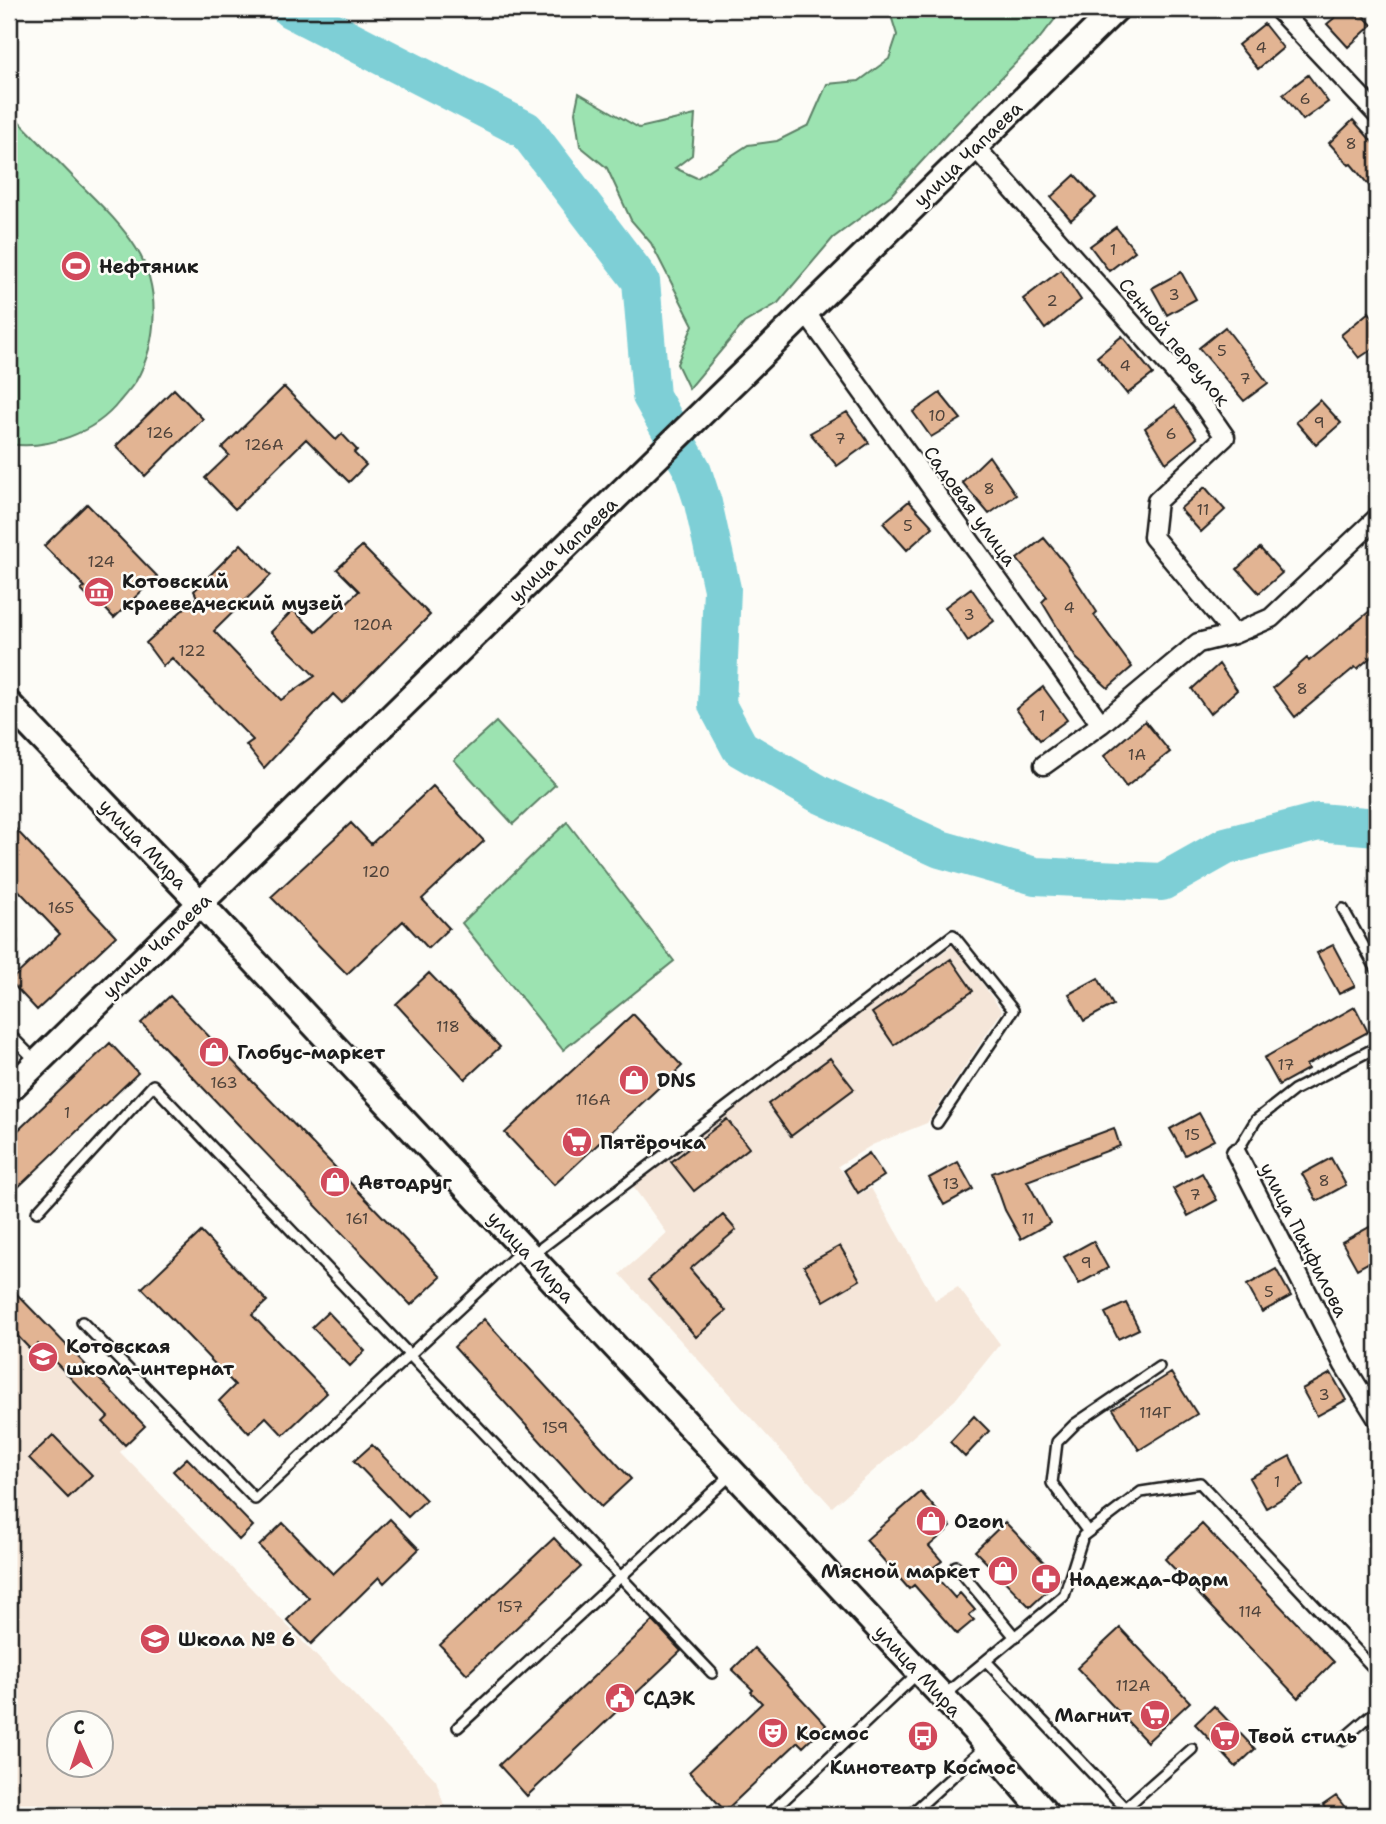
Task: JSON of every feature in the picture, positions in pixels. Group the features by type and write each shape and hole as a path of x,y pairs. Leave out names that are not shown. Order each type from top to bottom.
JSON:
{"street":[{"name":"улица Чапаева","path":"9,1090 1116,9"},
{"path":"1278,9 1377,114"},
{"name":"Сенной переулок","path":"975,147 1198,398 1225,437 1157,501 1153,537 1234,634"},
{"name":"Садовая улица","path":"806,313 1101,724"},
{"path":"1044,765 1101,724 1198,643 1234,634 1271,618 1377,518"},
{"name":"улица Мира","path":"9,704 201,904 919,1671 1047,1815"},
{"name":"улица Панфилова","path":"1236,1153 1344,1365 1377,1418"}],"lane":[{"path":"1343,909 1377,970"},
{"path":"82,1322 255,1499 410,1355 527,1253 953,935 1013,1010 937,1123"},
{"path":"9,938 12,942 9,945"},
{"path":"9,1034 38,1062"},
{"path":"1236,1153 1256,1121 1294,1090 1377,1047"},
{"path":"37,1212 153,1085 712,1672"},
{"path":"1088,1532 1052,1483 1057,1442 1075,1424 1159,1367"},
{"path":"458,1727 733,1473"},
{"path":"943,1697 1064,1596 1083,1536 1141,1492 1200,1483 1377,1672"},
{"path":"956,1566 1014,1637"},
{"path":"986,1661 1125,1808 1192,1749"},
{"path":"768,1815 919,1671"},
{"path":"1342,1740 1377,1710"},
{"path":"910,1815 987,1745"}],"shaded area":[{"path":"954,944 1002,1011 927,1123 872,1145 838,1166 859,1194 871,1188 935,1300 958,1287 1000,1344 955,1400 832,1507 620,1274 667,1233 631,1184"},
{"name":"Школа № 6","path":"9,1288 146,1426 120,1452 436,1780 447,1815 9,1815"}],"green space":[{"path":"889,9 1063,9 1039,39 891,195 833,238 778,303 744,323 689,389 677,364 693,325 651,243 631,220 607,168 580,146 575,112 579,93 639,128 695,115 692,155 675,168 697,178 748,145 777,141 809,125 827,84 859,81 889,59 897,35"},
{"name":"Нефтяник","path":"9,111 124,231 144,263 153,297 154,314 149,349 136,381 109,413 97,422 69,437 39,444 9,444"},
{"path":"496,722 555,785 513,824 454,760"},
{"path":"567,822 674,961 563,1050 462,923"}],"building":[{"path":"1345,9 1357,9 1372,25 1348,47 1327,24"},
{"path":"1264,24 1283,48 1258,69 1238,45"},
{"path":"1308,75 1328,102 1303,120 1283,94"},
{"path":"1353,120 1377,147 1377,195 1329,143"},
{"path":"1075,175 1096,198 1071,220 1051,197"},
{"path":"1116,227 1135,251 1109,271 1090,246"},
{"path":"1061,270 1081,300 1045,329 1023,299"},
{"path":"1181,272 1196,299 1167,315 1152,288"},
{"path":"1369,312 1377,323 1377,346 1359,358 1341,335"},
{"path":"1225,327 1268,383 1244,401 1199,348"},
{"path":"1122,336 1153,374 1127,394 1097,357"},
{"path":"284,387 336,440 342,434 357,450 354,453 366,465 349,482 306,439 235,509 205,478 229,455 222,448"},
{"path":"174,389 203,419 145,476 116,446"},
{"path":"940,393 961,419 931,437 913,412"},
{"path":"1320,400 1341,423 1316,445 1296,422"},
{"path":"1175,406 1197,438 1166,463 1145,428"},
{"path":"847,412 869,443 837,466 810,433"},
{"path":"989,456 1016,495 989,514 962,482"},
{"path":"1205,487 1225,510 1201,532 1180,509"},
{"path":"909,501 933,527 907,550 883,523"},
{"path":"87,504 157,576 114,618 100,603 97,606 81,590 85,587 44,546"},
{"path":"1044,538 1065,563 1097,612 1094,615 1132,667 1108,688 1076,658 1042,602 1047,597 1017,559"},
{"path":"241,544 271,575 214,631 281,700 315,676 271,632 293,610 316,632 359,591 337,569 362,546 430,615 342,703 333,694 264,768 246,745 253,740 172,658 163,666 146,643 197,597 194,591"},
{"path":"1260,548 1282,573 1259,593 1237,569"},
{"path":"971,588 994,621 968,641 945,607"},
{"path":"1377,605 1377,652 1295,717 1273,688 1307,658 1309,661"},
{"path":"1219,664 1237,690 1210,714 1192,689"},
{"path":"1043,687 1067,720 1040,740 1016,709"},
{"path":"1145,721 1170,752 1126,787 1104,756"},
{"path":"433,786 484,841 422,899 449,928 428,948 403,921 347,974 271,897 351,823 371,844"},
{"path":"9,822 116,936 37,1010 10,981 60,934 9,880"},
{"path":"1333,945 1355,986 1339,994 1317,953"},
{"path":"951,959 973,991 894,1045 872,1013"},
{"path":"429,973 500,1047 465,1079 396,1004"},
{"path":"1098,978 1113,1005 1084,1021 1069,994"},
{"path":"170,996 441,1277 411,1305 141,1023"},
{"path":"1355,1007 1368,1032 1306,1065 1308,1069 1279,1085 1264,1058"},
{"path":"633,1014 682,1066 554,1185 505,1133"},
{"path":"110,1043 138,1073 9,1196 9,1139"},
{"path":"830,1058 854,1089 791,1136 768,1104"},
{"path":"1199,1113 1214,1140 1185,1155 1170,1129"},
{"path":"727,1119 749,1148 694,1191 671,1162"},
{"path":"1114,1128 1120,1146 1027,1181 1050,1223 1021,1239 1005,1210 992,1173"},
{"path":"869,1153 884,1176 858,1193 844,1170"},
{"path":"1331,1158 1346,1185 1317,1201 1302,1174"},
{"path":"958,1162 973,1189 944,1205 929,1178"},
{"path":"1202,1173 1217,1200 1188,1216 1173,1189"},
{"path":"723,1215 736,1230 690,1269 726,1311 696,1337 648,1280"},
{"path":"1371,1226 1377,1237 1377,1258 1357,1269 1342,1242"},
{"path":"201,1232 267,1301 252,1315 327,1393 283,1435 266,1417 249,1433 219,1401 235,1385 142,1288"},
{"path":"1093,1241 1108,1268 1079,1284 1064,1257"},
{"path":"840,1246 860,1280 824,1301 804,1266"},
{"path":"1276,1269 1291,1296 1262,1312 1247,1285"},
{"path":"9,1286 145,1426 125,1445 103,1422 108,1417 38,1344 31,1350 9,1327"},
{"path":"1126,1303 1139,1329 1118,1339 1105,1313"},
{"path":"328,1312 365,1351 350,1366 312,1327"},
{"path":"484,1319 631,1479 601,1507 454,1347"},
{"path":"1171,1373 1197,1414 1139,1450 1113,1409"},
{"path":"1331,1373 1346,1400 1317,1416 1302,1389"},
{"path":"974,1416 989,1431 965,1457 950,1442"},
{"path":"53,1435 92,1475 68,1498 29,1458"},
{"path":"372,1445 426,1500 408,1517 354,1461"},
{"path":"1290,1456 1304,1485 1266,1508 1249,1478"},
{"path":"187,1458 253,1526 239,1540 173,1471"},
{"path":"921,1492 951,1527 929,1546 942,1561 930,1570 955,1598 960,1593 975,1610 969,1615 974,1620 957,1634 914,1585 909,1589 866,1540"},
{"path":"390,1519 419,1549 384,1583 379,1577 311,1644 287,1620 309,1598 259,1546 283,1523 333,1574"},
{"path":"1005,1522 1060,1579 1030,1607 975,1551"},
{"path":"1202,1524 1334,1662 1298,1698 1165,1559"},
{"path":"554,1538 581,1567 467,1674 440,1645"},
{"path":"653,1621 681,1651 527,1796 499,1765"},
{"path":"1120,1628 1190,1702 1147,1742 1077,1668"},
{"name":"Космос","path":"754,1648 826,1725 803,1747 798,1742 725,1811 689,1772 762,1703 732,1670"},
{"name":"Твой стиль","path":"1214,1706 1255,1749 1236,1767 1195,1724"},
{"path":"1336,1796 1351,1815 1330,1815 1323,1805"}],"waterway":[{"path":"290,9 526,130 641,281 651,396 692,469 703,503 722,589 717,705 740,748 819,794 940,849 1035,876 1162,882 1226,846 1318,822 1377,827"}],"place":[{"name":"Нефтяник","path":"76,266"},
{"name":"Котовский краеведческий музей","path":"99,592"},
{"name":"Глобус-маркет","path":"214,1052"},
{"name":"DNS","path":"634,1080"},
{"name":"Пятёрочка","path":"577,1142"},
{"name":"Автодруг","path":"335,1182"},
{"name":"Котовская школа-интернат","path":"43,1357"},
{"name":"Ozon","path":"931,1521"},
{"name":"Мясной маркет","path":"1003,1571"},
{"name":"Надежда-Фарм","path":"1046,1579"},
{"name":"Школа № 6","path":"155,1639"},
{"name":"СДЭК","path":"620,1698"},
{"name":"Магнит","path":"1155,1715"},
{"name":"Космос","path":"773,1733"},
{"name":"Кинотеатр Космос","path":"923,1736"},
{"name":"Твой стиль","path":"1225,1736"}]}
